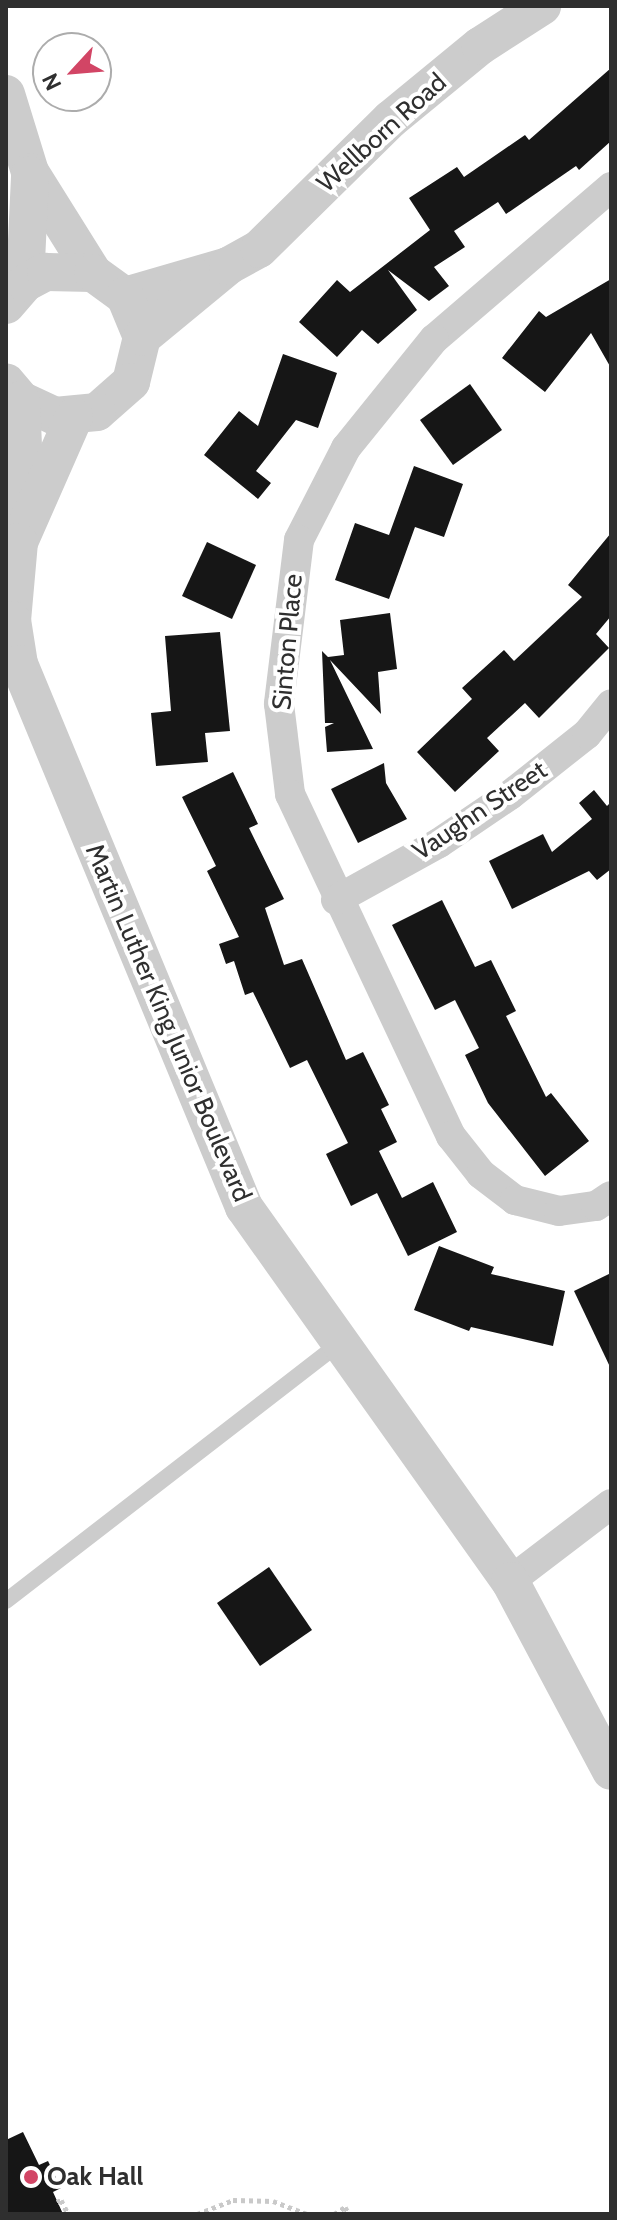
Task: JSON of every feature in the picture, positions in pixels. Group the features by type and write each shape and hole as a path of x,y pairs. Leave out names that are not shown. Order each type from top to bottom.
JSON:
{"street":[{"name":"Wellborn Road","path":"228,266 259,249 391,119 480,46 542,6"},
{"path":"6,94 30,172 93,273 125,296 142,337 140,360 117,399 74,417 55,416 14,391"},
{"path":"16,294 30,172"},
{"name":"Sinton Place","path":"611,187 434,339 346,448 299,540 286,616 279,704 290,794 336,900 451,1136 481,1174 515,1200 559,1211 596,1206 611,1196"},
{"path":"125,296 173,278 228,266"},
{"path":"142,337 228,266"},
{"path":"16,294 46,272 93,273"},
{"name":"Martin Luther King Junior Boulevard","path":"14,391 26,516 12,620 19,664 244,1207 338,1344 419,1446 510,1581 611,1771"},
{"name":"Martin Luther King Junior Boulevard","path":"26,516 74,417"},
{"name":"Vaughn Street","path":"336,900 439,843 510,795 587,734 611,704"},
{"path":"510,1581 611,1504"}],"lane":[{"path":"6,1601 338,1344"}],"path":[{"path":"57,2202 61,2200 68,2214"},
{"path":"197,2214 233,2200 273,2201 307,2214"},
{"path":"334,2214 345,2207 349,2214"}],"building":[{"path":"611,68 611,141 579,170 576,166 506,214 498,202 454,231 465,247 434,267 449,286 429,301 388,270 417,310 378,344 362,330 337,357 299,322 337,280 350,292 430,230 409,198 457,167 464,177 525,135 529,140"},
{"path":"611,279 611,368 591,333 545,392 502,358 539,311 546,317"},
{"path":"283,354 337,373 318,428 296,420 256,471 271,483 258,499 204,455 239,411 258,426"},
{"path":"470,384 502,430 453,465 420,420"},
{"path":"414,466 463,484 444,537 415,527 389,599 335,580 355,523 389,535"},
{"path":"611,533 611,616 596,634 609,648 539,718 525,703 487,738 499,751 455,792 417,752 472,699 462,688 504,650 514,661 582,597 568,585"},
{"path":"207,542 256,565 232,619 182,596"},
{"path":"390,613 397,669 378,672 381,714 330,660 373,749 327,752 325,727 334,723 325,723 322,651 328,657 344,655 340,620"},
{"path":"220,632 230,731 205,733 208,762 156,766 151,713 171,711 165,636"},
{"path":"384,763 386,783 407,819 358,843 331,789"},
{"path":"233,772 258,824 249,828 284,899 265,908 284,965 302,959 346,1060 363,1052 389,1105 381,1109 397,1142 379,1151 402,1198 433,1182 457,1232 408,1256 377,1193 351,1206 326,1154 348,1143 307,1060 290,1068 253,992 245,995 234,961 226,964 219,944 239,937 207,871 216,866 182,797"},
{"path":"594,790 607,806 611,802 611,869 597,880 589,871 512,909 489,861 543,834 552,852 592,819 579,803"},
{"path":"442,900 475,967 491,960 516,1011 506,1016 546,1097 551,1093 589,1141 545,1176 488,1103 465,1055 479,1048 455,1000 435,1010 392,925"},
{"path":"439,1246 494,1267 491,1274 565,1291 553,1346 471,1327 469,1331 414,1310"},
{"path":"611,1273 611,1369 574,1291"},
{"path":"269,1567 312,1630 260,1666 217,1603"},
{"name":"Oak Hall","path":"23,2132 39,2165 48,2161 61,2188 53,2192 63,2214 6,2214 6,2140"}],"place":[{"name":"Oak Hall","path":"31,2177"}]}
